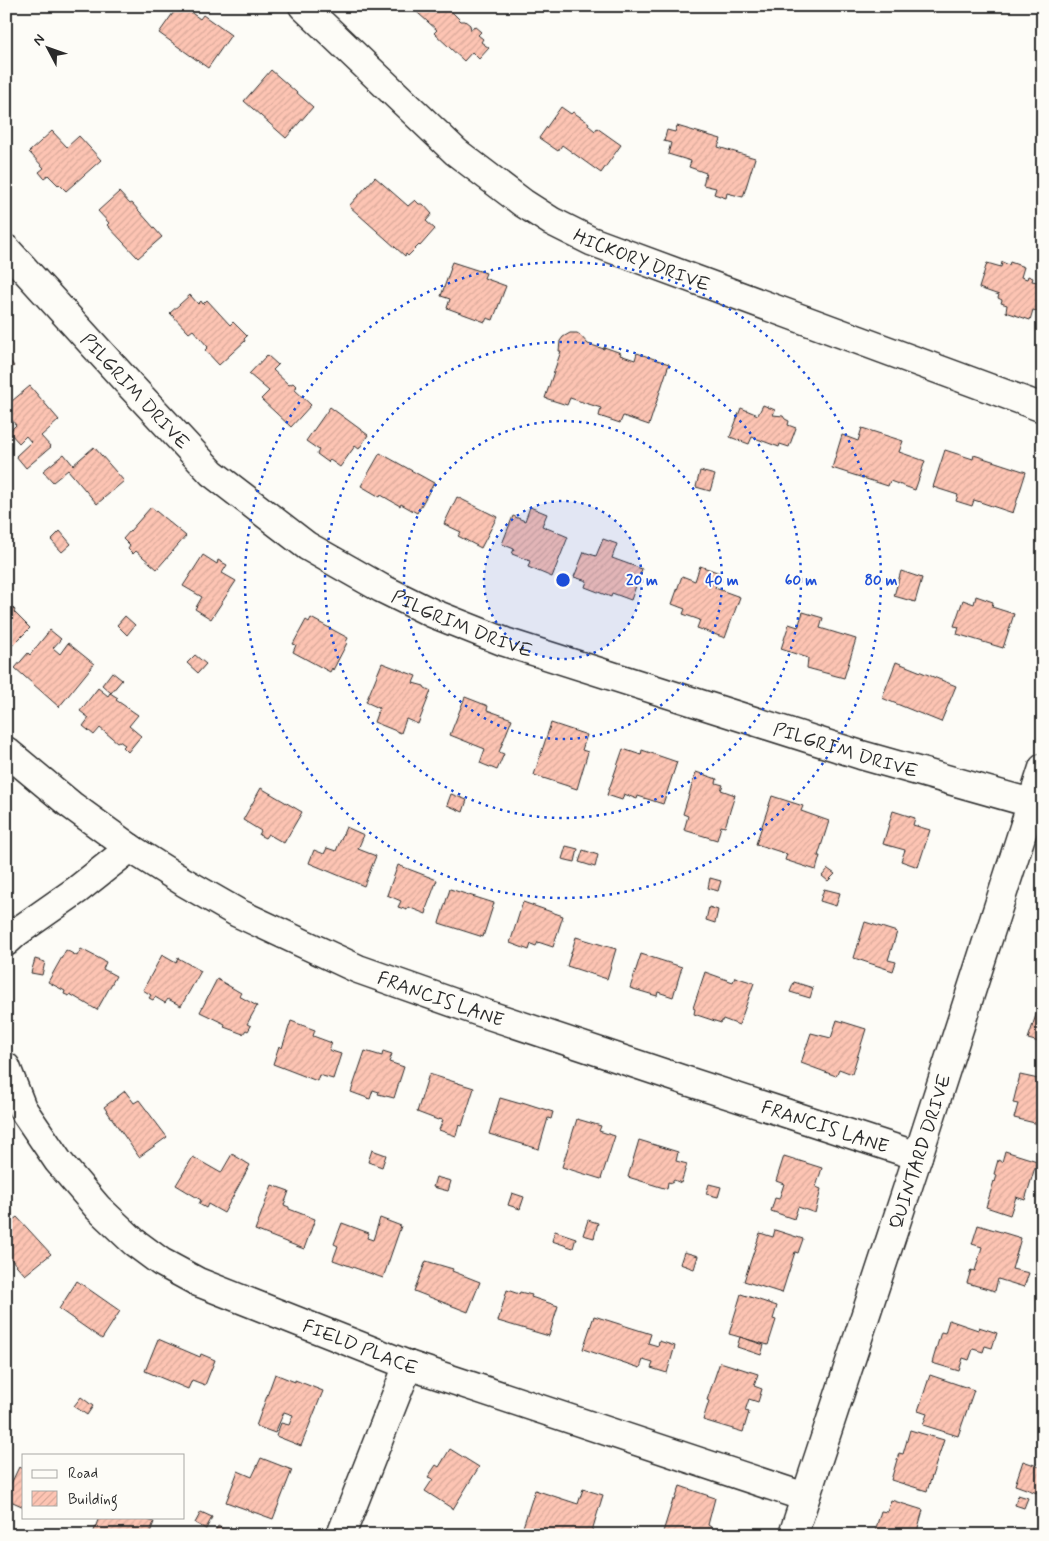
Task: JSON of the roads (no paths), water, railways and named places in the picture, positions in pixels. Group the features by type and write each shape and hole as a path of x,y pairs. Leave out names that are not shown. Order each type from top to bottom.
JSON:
{"street":[{"name":"HICKORY DRIVE","path":"303,6 456,152 523,203 551,221 592,241 1043,408"},
{"name":"PILGRIM DRIVE","path":"6,249 212,473 308,546 381,588 432,613 514,645 861,755 1031,803"},
{"name":"FRANCIS LANE","path":"6,751 71,805 130,848 184,882 238,913 358,969 552,1037 918,1156"},
{"name":"QUINTARD DRIVE","path":"793,1535 1043,769"},
{"path":"6,942 130,848"},
{"name":"FIELD PLACE","path":"6,1067 22,1108 58,1161 98,1208 134,1242 161,1262 198,1282 408,1365 805,1497"},
{"path":"341,1535 408,1365"}]}
